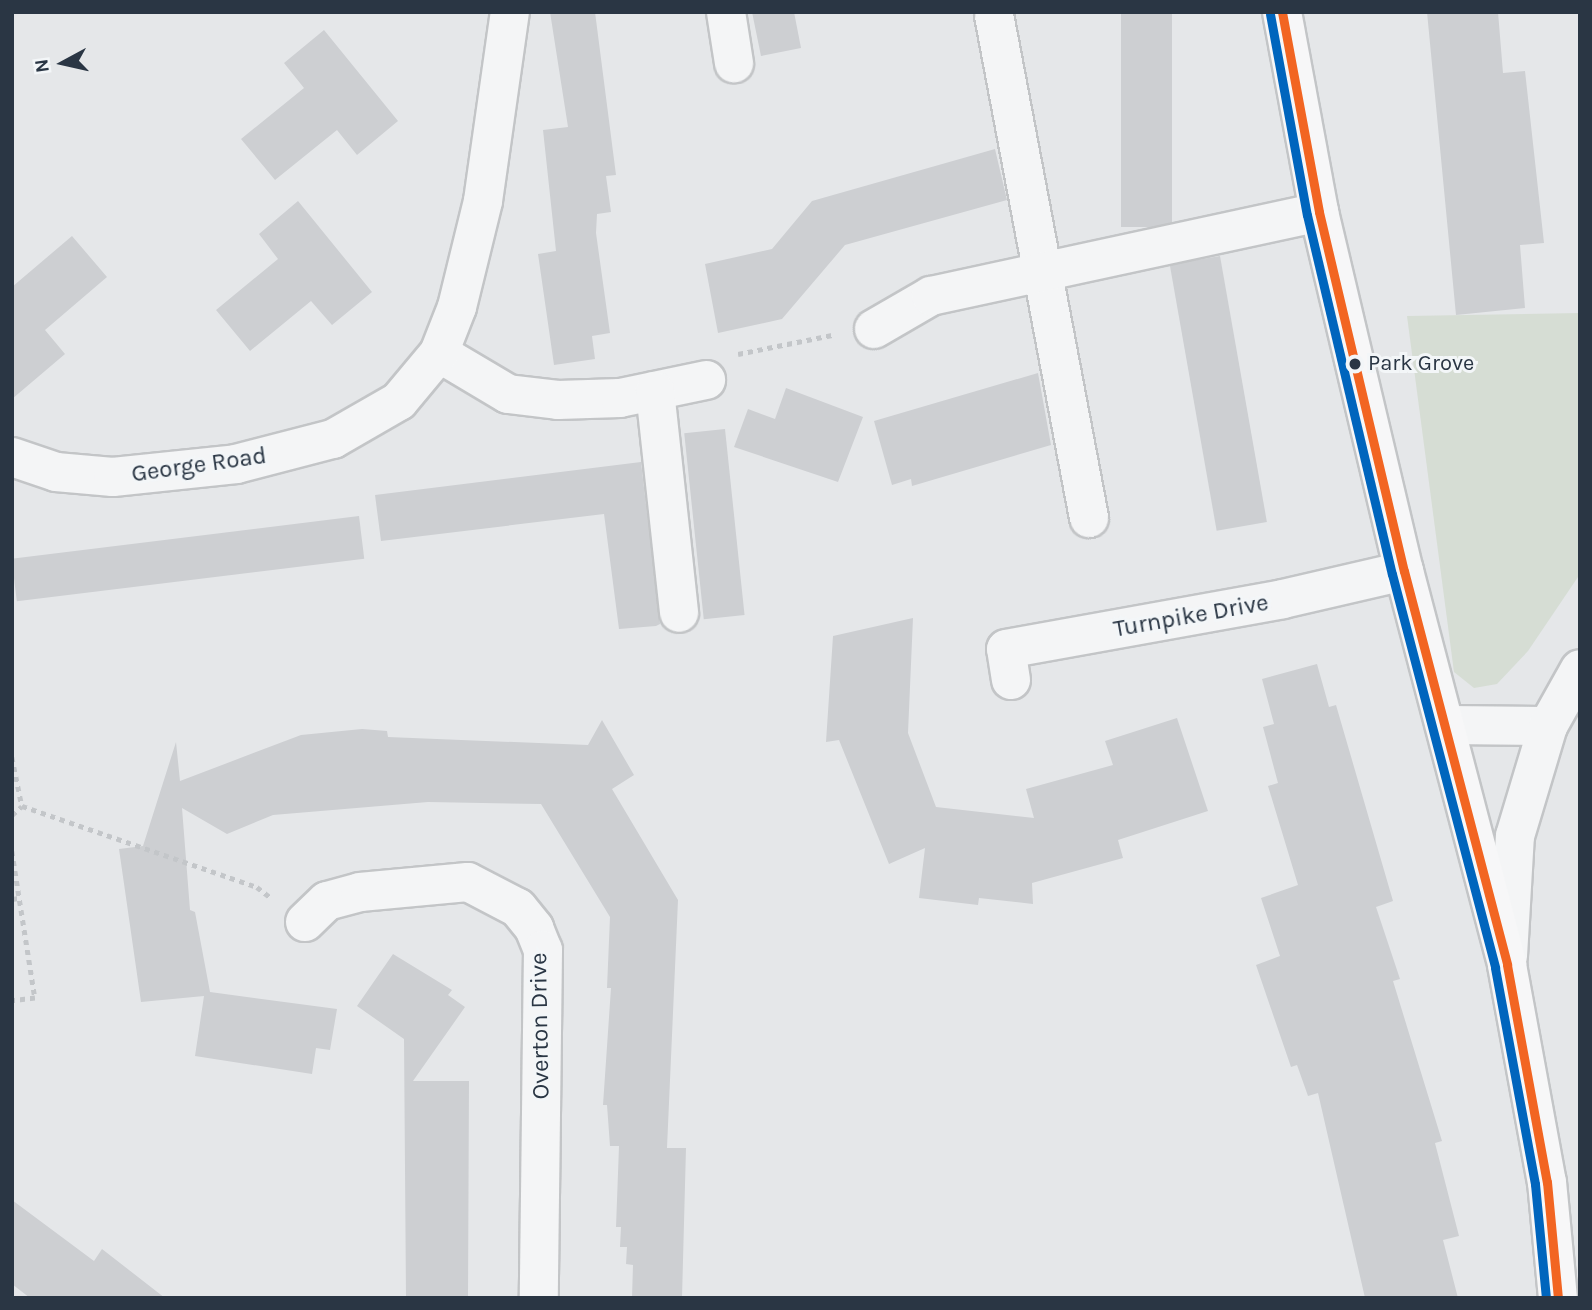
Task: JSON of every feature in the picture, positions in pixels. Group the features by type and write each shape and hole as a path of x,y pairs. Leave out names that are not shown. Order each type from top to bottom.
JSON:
{"main road":[{"path":"1282,12 1319,212 1404,571 1507,965 1547,1182 1558,1298"}],"street":[{"name":"George Road","path":"12,457 56,472 113,477 236,464 333,439 399,401 439,353 457,307 484,201 510,12"},
{"path":"726,12 734,63"},
{"path":"994,15 1089,518"},
{"path":"874,329 931,296 1319,212"},
{"path":"439,353 508,394 558,400 620,398 706,380"},
{"path":"654,391 679,613"},
{"name":"Turnpike Drive","path":"1011,680 1006,649 1283,599 1404,571"},
{"path":"1507,965 1515,836 1548,726 1580,669"},
{"path":"1445,725 1548,726"},
{"name":"Overton Drive","path":"304,922 327,901 360,892 468,882 518,908 534,928 543,950 539,1298"}],"path":[{"path":"706,380 724,357 874,329"},
{"path":"12,757 22,806"},
{"path":"12,816 22,806"},
{"path":"22,806 257,887 304,922"},
{"path":"12,851 35,998 12,1001"},
{"path":"12,899 19,898"}],"shaded area":[{"path":"1580,313 1580,574 1528,651 1497,684 1474,688 1454,672 1407,316"}],"building":[{"path":"550,12 595,12 616,175 606,176 611,212 597,214 596,233 610,333 592,336 595,359 554,365 538,254 556,251 543,130 568,127"},
{"path":"752,12 794,12 801,48 761,56"},
{"path":"1121,12 1172,12 1172,227 1121,227"},
{"path":"1427,12 1498,12 1503,73 1525,71 1544,243 1520,245 1525,308 1456,315"},
{"path":"324,30 398,121 357,155 337,130 275,180 241,139 304,88 284,63"},
{"path":"995,149 1007,200 845,245 782,319 718,333 705,264 772,249 812,201"},
{"path":"298,201 372,292 332,325 311,301 250,351 216,310 278,259 259,234"},
{"path":"72,236 107,277 45,330 65,354 12,399 12,287"},
{"path":"1220,256 1267,522 1217,531 1170,265"},
{"path":"1038,373 1051,445 912,486 911,479 892,485 874,421"},
{"path":"786,388 863,417 838,482 734,447 748,409 775,419"},
{"path":"725,429 745,615 704,619 684,433"},
{"path":"641,462 660,624 656,626 619,629 604,514 381,541 375,495"},
{"path":"359,516 364,559 17,601 12,559"},
{"path":"913,618 908,733 936,807 1034,818 1026,789 1113,765 1105,741 1177,718 1208,811 1118,840 1123,858 1032,883 1033,904 979,898 978,905 919,898 925,848 889,864 839,740 826,742 833,636"},
{"path":"1317,664 1329,707 1336,705 1393,901 1376,907 1400,979 1393,981 1442,1141 1435,1143 1459,1236 1443,1240 1458,1298 1365,1298 1318,1093 1308,1096 1297,1065 1291,1067 1256,965 1280,956 1261,898 1298,885 1268,786 1278,783 1263,727 1274,724 1262,679"},
{"path":"602,720 634,775 612,789 678,900 667,1148 686,1148 682,1298 632,1298 633,1265 626,1264 627,1247 620,1247 621,1227 616,1227 619,1146 610,1146 607,1105 603,1105 611,988 607,988 610,917 541,804 428,802 273,815 227,834 182,808 190,910 195,912 210,992 337,1009 330,1050 316,1048 312,1074 195,1056 204,996 141,1002 119,849 143,846 176,742 180,781 301,735 362,729 387,731 388,737 588,745"},
{"path":"393,954 452,990 448,995 465,1007 413,1081 469,1081 468,1298 406,1298 404,1039 357,1006"},
{"path":"12,1200 94,1261 102,1249 165,1298 30,1298 12,1284"}],"transit line":[{"path":"1282,12 1319,212 1404,571 1507,965 1547,1182 1558,1298"},
{"path":"1270,14 1307,215 1392,574 1495,968 1535,1184 1546,1298"}],"place":[{"name":"Park Grove","path":"1355,364"}]}
